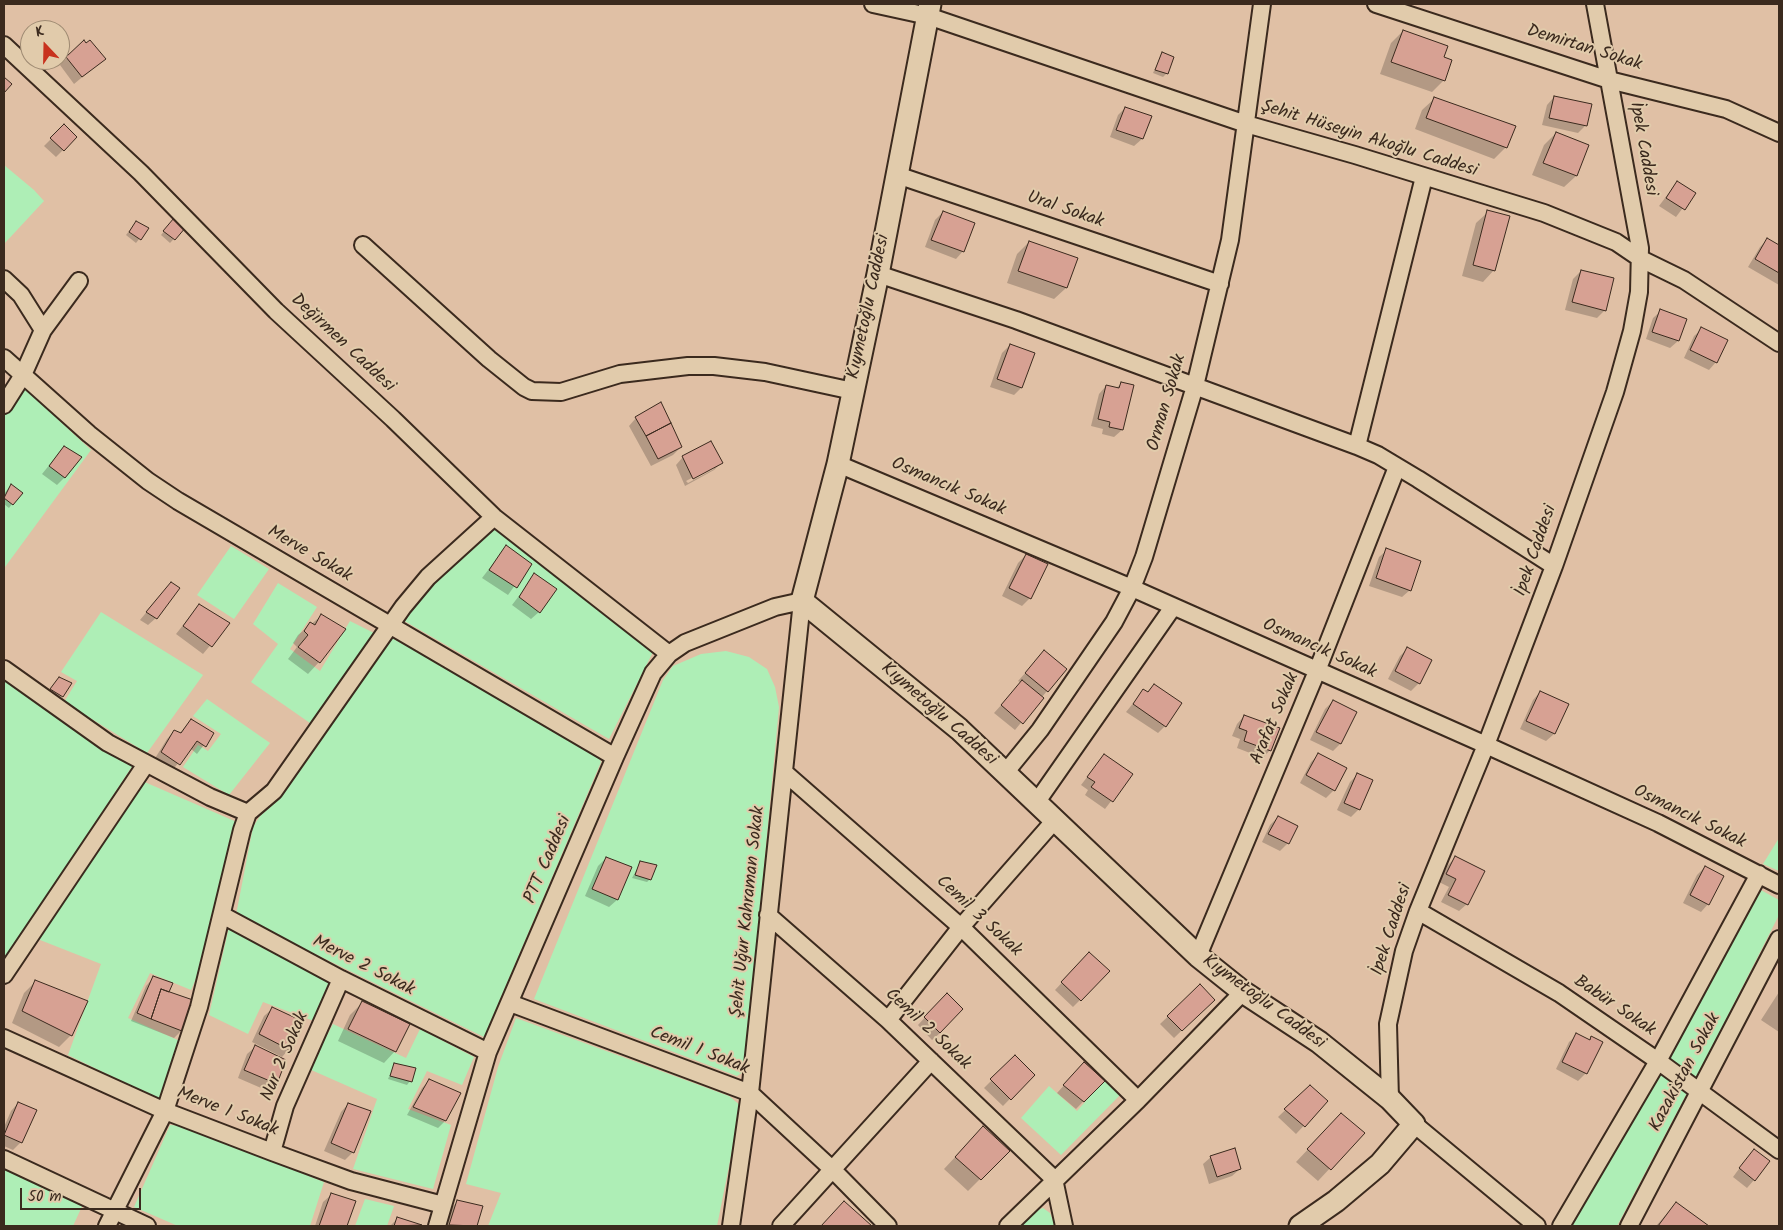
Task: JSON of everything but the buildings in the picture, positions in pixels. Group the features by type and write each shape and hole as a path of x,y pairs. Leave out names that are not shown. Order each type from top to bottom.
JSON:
{"main road":[{"name":"Kıymetoğlu Caddesi","path":"929,10 878,274 838,464 802,601 959,729 1198,956 1243,992 1319,1042 1390,1099 1414,1124"},
{"path":"1300,1226 1336,1202 1380,1164 1414,1124"}],"street":[{"name":"Şehit Hüseyin Akoğlu Caddesi","path":"873,4 929,10 1246,124 1356,154 1553,217 1616,242 1641,259 1684,280 1778,340"},
{"name":"Orman Sokak","path":"1005,773 1040,730 1114,622 1132,588 1195,386 1230,240 1262,4"},
{"name":"Demirtan Sokak","path":"1376,4 1609,80 1726,109 1779,133"},
{"name":"İpek Caddesi","path":"1390,1099 1388,1024 1404,950 1486,745 1554,566 1615,392 1632,331 1639,292 1641,259 1595,4"},
{"name":"Değirmen Caddesi","path":"4,45 140,173 276,311 494,517 669,654"},
{"name":"Ural Sokak","path":"897,175 1220,284"},
{"path":"1357,446 1424,177"},
{"path":"363,245 489,359 524,387 532,391 561,392 620,374 688,366 714,366 765,372 853,391"},
{"path":"878,274 1016,320 1357,446 1397,466 1554,566"},
{"path":"4,279 21,295 43,330"},
{"path":"4,405 23,376 43,330 79,281"},
{"name":"Merve Sokak","path":"4,358 88,434 148,481 186,506 615,757"},
{"name":"Osmancık Sokak","path":"838,464 1132,588 1486,745 1658,823 1779,885"},
{"name":"Arafat Sokak","path":"1198,956 1317,671 1397,466"},
{"path":"110,1219 164,1111 199,1007 248,813 274,791 389,625 428,577 494,517"},
{"name":"PTT Caddesi","path":"437,1226 488,1052 653,673 669,654 686,643 776,607 802,601"},
{"name":"Şehit Uğur Kahraman Sokak","path":"731,1226 750,1093 802,601"},
{"path":"1036,803 1173,607"},
{"path":"4,669 87,730 146,764 210,797 248,813"},
{"path":"4,975 146,764"},
{"name":"Cemil 3 Sokak","path":"784,772 961,926 1138,1100"},
{"path":"888,1020 961,926 1055,820"},
{"path":"1561,1226 1658,1061 1758,874"},
{"name":"Babür Sokak","path":"1418,911 1559,993 1658,1061 1779,1150"},
{"name":"Cemil 2 Sokak","path":"768,915 888,1020 1054,1179"},
{"name":"Merve 2 Sokak","path":"222,916 341,979 488,1052"},
{"name":"Kazakistan Sokak","path":"1629,1226 1779,939"},
{"name":"Nur 2 Sokak","path":"272,1152 285,1106 341,979"},
{"path":"1008,1226 1054,1179 1138,1100 1243,992"},
{"name":"Cemil 1 Sokak","path":"510,1003 750,1093 833,1170 888,1226"},
{"name":"Merve 1 Sokak","path":"4,1038 164,1111 351,1180 443,1205"},
{"path":"781,1226 931,1061"},
{"name":"Kıymetoğlu Caddesi","path":"1414,1124 1537,1226"},
{"path":"4,1158 110,1219 147,1226"},
{"path":"1054,1179 1064,1226"}],"green space":[{"path":"4,165 44,201 4,244"},
{"path":"22,386 91,450 5,567 4,415"},
{"path":"493,527 654,650 609,739 401,619 416,598"},
{"path":"231,546 269,569 234,619 197,595"},
{"path":"278,583 317,607 290,649 320,671 350,621 374,633 310,723 251,682 278,644 253,624"},
{"path":"101,612 203,675 147,753 64,702 77,681 61,672"},
{"path":"390,637 595,749 601,762 484,1037 236,915 253,827 260,816 276,802"},
{"path":"726,651 749,657 767,669 775,687 779,707 746,1059 743,1072 737,1076 534,999 663,680 673,666 701,654"},
{"path":"4,679 133,765 6,958 4,957"},
{"path":"207,699 270,743 229,795 183,767 198,745 208,751 221,734 193,716"},
{"path":"140,780 239,823 204,960 191,990 150,973 128,1018 180,1041 160,1100 68,1055 101,964 35,938"},
{"path":"1779,838 1779,871 1763,864"},
{"path":"1759,889 1779,900 1779,915 1696,1078 1666,1057"},
{"path":"229,927 334,977 314,1021 263,1002 248,1034 209,1015"},
{"path":"516,1018 729,1096 741,1106 717,1226 488,1226 501,1193 466,1184 498,1067"},
{"path":"333,1024 406,1058 420,1029 474,1057 462,1085 427,1071 408,1109 451,1125 433,1189 353,1169 377,1099 309,1069"},
{"path":"1659,1071 1688,1091 1617,1226 1571,1226"},
{"path":"1106,1078 1123,1092 1061,1155 1021,1118 1049,1086 1077,1111"},
{"path":"170,1125 184,1126 324,1182 310,1226 178,1226 134,1207"},
{"path":"4,1166 84,1202 73,1226 4,1226"},
{"path":"365,1199 394,1206 387,1226 355,1226"},
{"path":"1043,1208 1050,1213 1055,1226 1018,1226 1035,1211"}]}
